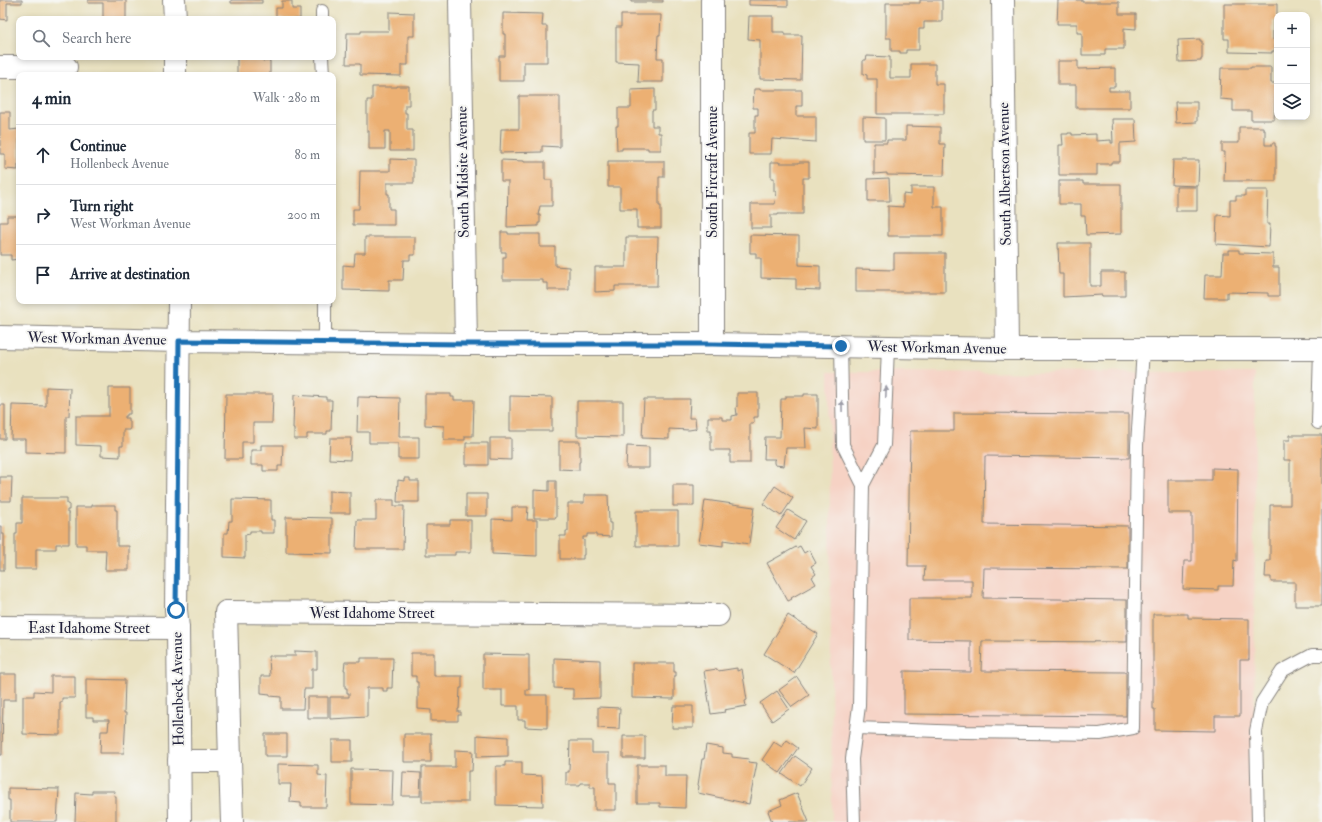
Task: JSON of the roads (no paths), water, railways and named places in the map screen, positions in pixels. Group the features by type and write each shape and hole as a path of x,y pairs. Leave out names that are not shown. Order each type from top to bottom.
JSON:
{"street":[{"path":"174,0 175,16"},
{"name":"South Midsite Avenue","path":"460,0 466,344"},
{"name":"South Fircraft Avenue","path":"712,0 712,344"},
{"name":"South Albertson Avenue","path":"1003,0 1007,349"},
{"path":"175,60 176,72"},
{"path":"0,67 66,67"},
{"name":"Hollenbeck Avenue","path":"179,304 176,610 178,628 180,822"},
{"name":"West Workman Avenue","path":"0,337 325,343 712,344 1007,349 1321,349"},
{"name":"West Idahome Street","path":"230,761 226,612 718,615"},
{"name":"East Idahome Street","path":"0,627 178,628"},
{"path":"179,761 230,761 232,822"}],"lane":[{"path":"322,60 323,72"},
{"path":"325,304 325,343"},
{"path":"841,346 843,445 862,485 859,706 852,759 854,822"},
{"path":"862,485 884,445 888,347"},
{"path":"857,728 964,732 1100,734 1133,728 1137,445 1143,349"},
{"path":"1318,423 1321,349"},
{"path":"1258,822 1256,731 1262,702 1282,670 1312,655 1322,655"}]}
